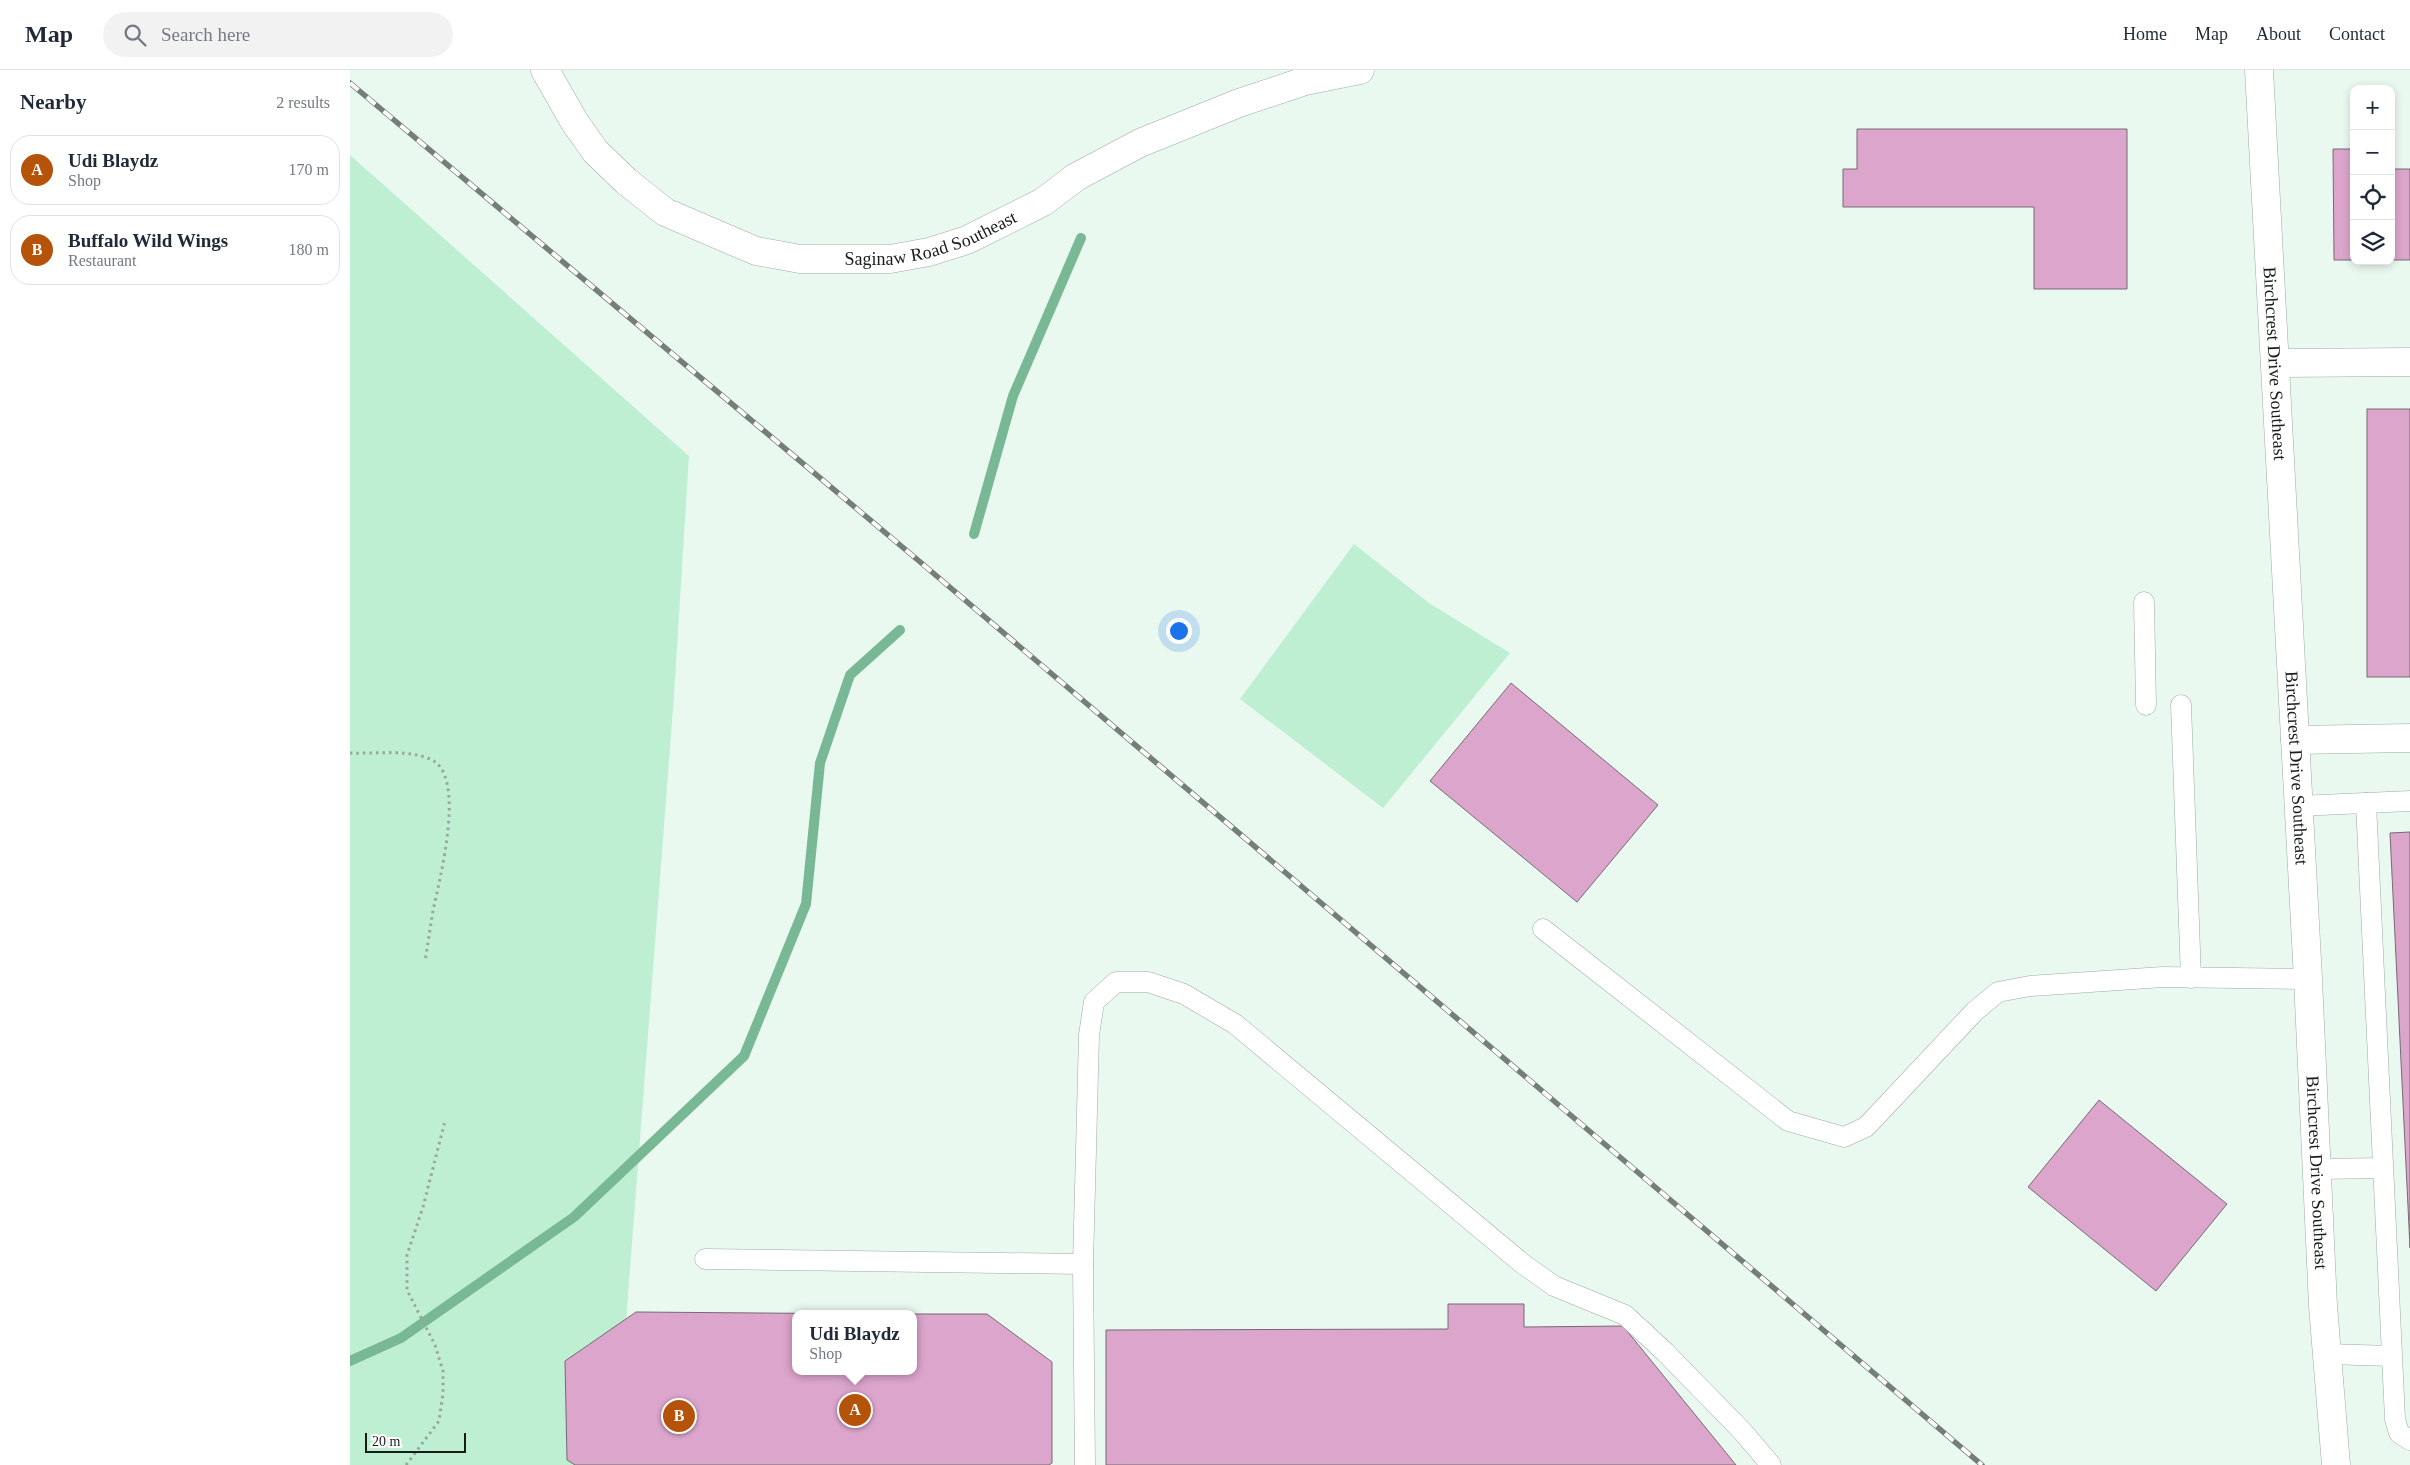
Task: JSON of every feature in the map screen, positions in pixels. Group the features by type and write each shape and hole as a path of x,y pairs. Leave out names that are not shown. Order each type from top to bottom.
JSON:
{"street":[{"name":"Saginaw Road Southeast","path":"545,70 574,122 595,151 626,181 665,212 756,251 800,259 890,259 929,252 967,240 1042,202 1076,177 1140,144 1239,103 1305,81 1360,70"},
{"name":"Birchcrest Drive Southeast","path":"2258,70 2308,979 2326,1354 2336,1465"},
{"path":"2275,363 2410,362"},
{"path":"2295,740 2410,738"}],"lane":[{"path":"2144,602 2146,705"},
{"path":"2181,705 2190,978"},
{"path":"2298,806 2410,801"},
{"path":"2366,803 2395,1419 2399,1433 2410,1440"},
{"path":"1543,929 1788,1121 1844,1137 1866,1127 1975,1011 1998,992 2030,986 2163,977 2308,979"},
{"path":"1085,1465 1083,1264 1089,1035 1094,1002 1116,982 1148,982 1184,994 1235,1024 1515,1258 1554,1286 1625,1315 1743,1432 1771,1465"},
{"path":"2317,1170 2382,1168"},
{"path":"705,1259 1083,1264"},
{"path":"2326,1354 2391,1356"}],"path":[{"path":"350,753 403,753 431,759 444,770 448,794 448,829 425,961"},
{"path":"406,1465 439,1421 444,1394 444,1371 435,1345 407,1290 407,1255 423,1207 445,1122"}],"green space":[{"path":"350,155 689,456 674,696 615,1465 350,1465"},
{"path":"1354,544 1429,603 1510,653 1383,808 1240,699"}],"building":[{"path":"1857,129 2127,129 2127,289 2034,289 2034,207 1843,207 1843,169 1857,169"},
{"path":"2333,149 2350,149 2350,260 2334,260"},
{"path":"2395,169 2410,169 2410,260 2395,260"},
{"path":"2367,409 2410,409 2410,677 2367,677"},
{"path":"1511,683 1658,805 1577,902 1430,781"},
{"path":"2410,832 2410,1248 2390,833"},
{"path":"2099,1100 2227,1204 2156,1291 2028,1187"},
{"path":"1448,1304 1524,1304 1524,1327 1623,1326 1736,1465 1106,1465 1106,1330 1448,1329"},
{"path":"636,1312 792,1313 792,1375 917,1375 917,1314 987,1314 1052,1362 1052,1463 1049,1465 575,1465 567,1460 565,1361"}],"waterway":[{"path":"974,534 1013,396 1081,238"},
{"path":"350,1361 401,1338 574,1217 744,1056 806,904 820,763 850,675 900,630"}],"railway":[{"path":"350,83 919,561 1982,1465"}],"place":[{"name":"Udi Blaydz","path":"855,1410"},
{"name":"Buffalo Wild Wings","path":"679,1416"}]}
